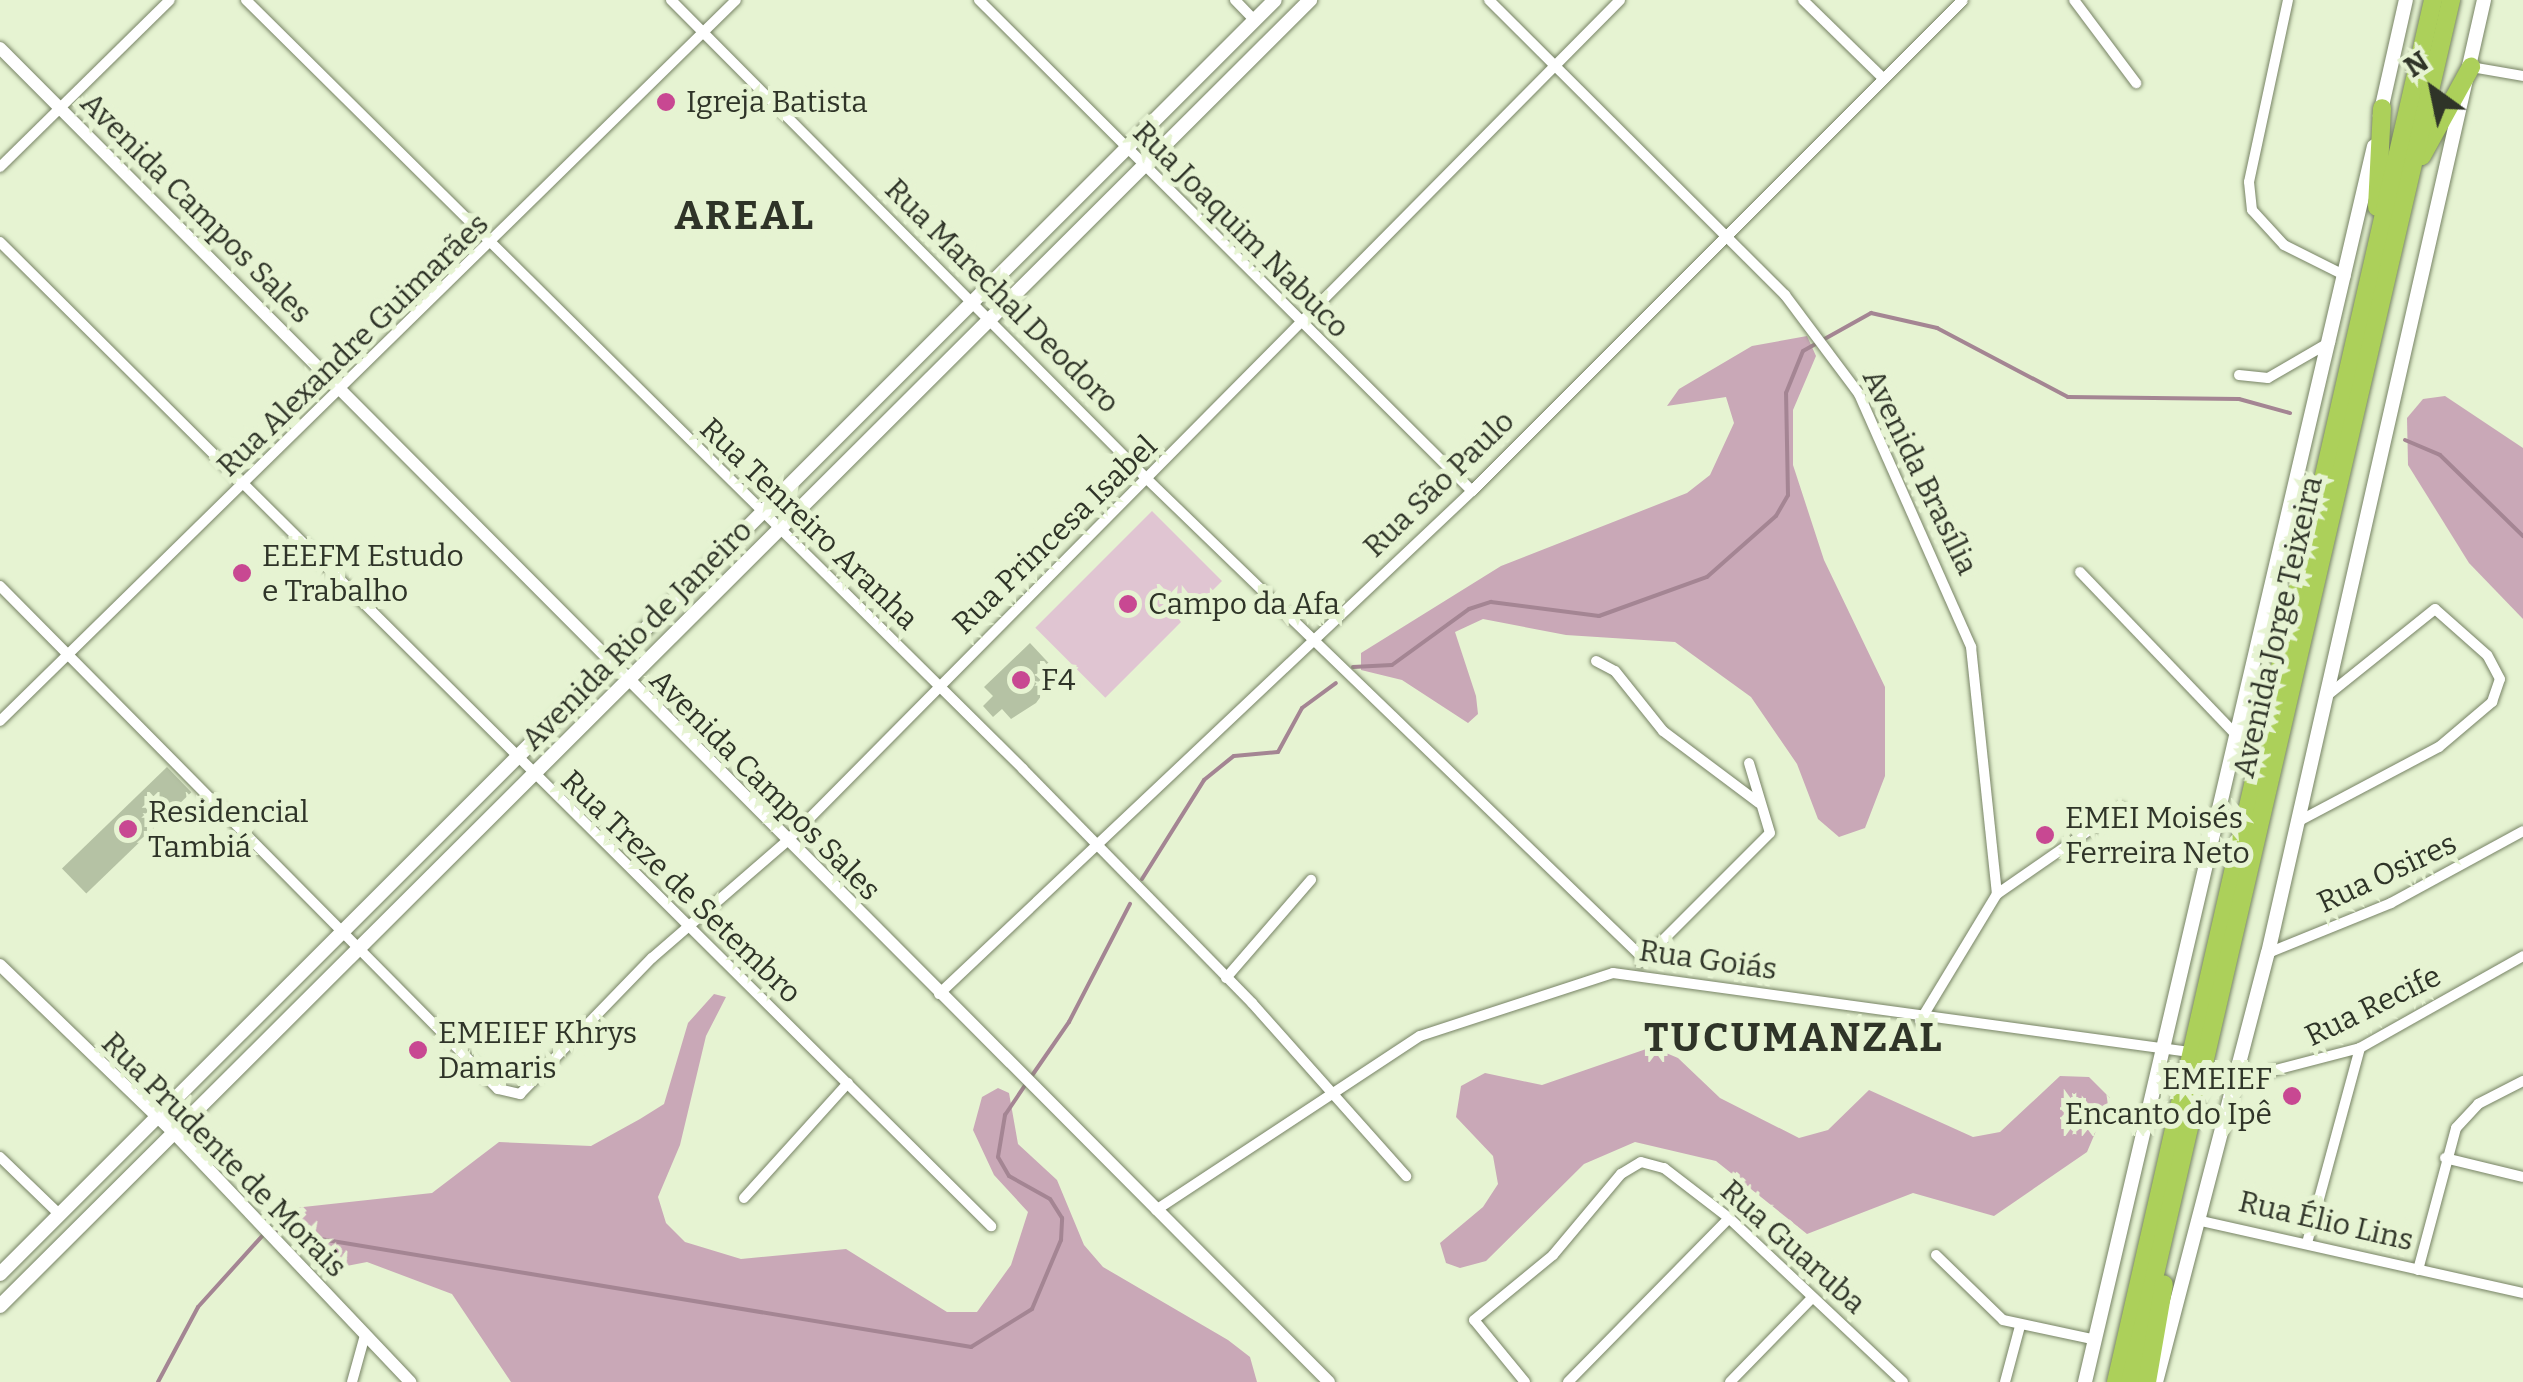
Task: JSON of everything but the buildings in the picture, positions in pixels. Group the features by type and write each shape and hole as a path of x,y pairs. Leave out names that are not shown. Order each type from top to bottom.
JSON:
{"highway":[{"name":"Avenida Jorge Teixeira","path":"2116,1382 2433,0"},
{"name":"Avenida Jorge Teixeira","path":"2130,1382 2451,0"},
{"path":"2410,178 2471,66"},
{"path":"2366,292 2382,108"},
{"path":"2146,1382 2165,1236"}],"main road":[{"name":"Avenida Rio de Janeiro","path":"0,1274 518,761 970,300 1274,0"},
{"name":"Avenida Rio de Janeiro","path":"0,1306 1310,0"},
{"path":"2085,1382 2168,1047 2406,0"},
{"name":"Rua Élio Lins","path":"2201,1222 2300,822 2403,342 2484,0"},
{"path":"2156,1382 2201,1222"}],"street":[{"path":"0,167 170,0"},
{"name":"Rua Tenreiro Aranha","path":"246,0 1100,848 1331,1088 1406,1176"},
{"name":"Rua Marechal Deodoro","path":"671,0 1148,480 1644,959"},
{"name":"Rua Alexandre Guimarães","path":"0,721 242,490 736,0"},
{"name":"Rua Joaquim Nabuco","path":"979,0 1125,151 1472,491"},
{"path":"1235,0 1254,20"},
{"name":"Avenida Brasília","path":"1488,0 1724,233 1818,332 1876,429 1971,647 1982,808 1997,894"},
{"name":"Rua Princesa Isabel","path":"357,950 498,1088 515,1095 685,928 786,842 938,684 1148,480 1620,0"},
{"path":"1803,0 1882,77"},
{"name":"Rua São Paulo","path":"939,994 1100,848 1311,640 1472,491 1724,233 1963,0"},
{"path":"2074,0 2136,83"},
{"path":"2288,0 2281,13 2249,182 2252,210 2284,245 2346,276"},
{"name":"Avenida Campos Sales","path":"0,48 344,390 786,842 1329,1382"},
{"path":"2471,66 2523,76"},
{"name":"Rua Treze de Setembro","path":"0,242 242,490 991,1226"},
{"path":"2239,375 2268,378 2331,341"},
{"path":"2080,572 2238,737"},
{"path":"0,586 357,950"},
{"path":"2300,822 2406,768 2492,702 2497,668 2435,609 2346,674 2326,698"},
{"path":"1596,661 1614,671 1675,740 1759,803"},
{"path":"1634,971 1770,833 1748,763"},
{"path":"1920,1021 1997,894 2121,808"},
{"name":"Rua Osires","path":"2268,954 2391,903 2523,831"},
{"path":"1226,978 1311,880"},
{"name":"Rua Recife","path":"2236,1080 2360,1048 2523,956"},
{"name":"Rua Prudente de Morais","path":"0,965 175,1134 252,1220 410,1382"},
{"name":"Rua Goiás","path":"1156,1210 1331,1088 1467,1016 1634,971 1920,1021 2190,1052"},
{"path":"2307,1243 2360,1048"},
{"path":"2418,1270 2446,1158 2469,1112 2523,1081"},
{"path":"744,1198 848,1083"},
{"path":"0,1157 60,1215"},
{"path":"2446,1158 2523,1177"},
{"name":"Rua Guaruba","path":"1525,1382 1473,1326 1640,1162 1664,1168 1728,1218 1902,1382"},
{"path":"1568,1382 1728,1218"},
{"name":"Rua Élio Lins","path":"2201,1222 2523,1294"},
{"path":"1936,1255 1986,1308 2020,1326 2096,1340"},
{"path":"1730,1382 1812,1298"},
{"path":"2005,1382 2020,1326"},
{"path":"352,1382 366,1335"}],"shaded area":[{"path":"1807,336 1816,356 1793,410 1793,465 1824,560 1885,687 1885,776 1865,828 1839,837 1818,819 1797,764 1751,697 1675,642 1566,635 1483,619 1455,632 1476,696 1478,714 1468,723 1402,680 1361,670 1361,653 1501,566 1687,493 1710,475 1734,423 1726,397 1667,406 1679,389 1752,346"},
{"path":"2445,396 2523,448 2523,619 2469,563 2408,465 2407,418 2423,399"},
{"name":"Campo da Afa","path":"1152,511 1222,581 1105,698 1035,628"},
{"path":"714,994 726,997 706,1036 680,1145 658,1197 666,1223 685,1242 741,1259 846,1249 947,1312 977,1312 1011,1265 1028,1212 994,1175 973,1130 982,1097 998,1088 1009,1093 1018,1144 1057,1180 1084,1245 1103,1267 1228,1340 1250,1357 1257,1382 511,1382 452,1294 367,1262 321,1271 289,1239 284,1216 294,1208 432,1193 499,1142 591,1146 640,1119 664,1104 688,1023"},
{"path":"1652,1047 1678,1058 1720,1098 1799,1138 1828,1130 1869,1090 1973,1137 2000,1132 2060,1076 2089,1077 2110,1098 2087,1152 1994,1216 1913,1193 1807,1234 1716,1161 1635,1142 1584,1164 1486,1261 1460,1268 1446,1263 1440,1243 1483,1207 1498,1184 1493,1156 1456,1117 1461,1086 1485,1073 1542,1085"}],"waterway":[{"path":"1353,667 1392,665 1469,609 1491,602 1599,616 1707,577 1776,516 1788,495 1786,393 1803,351 1871,313 1937,328 2068,397 2239,399 2290,413"},
{"path":"2405,440 2440,455 2523,536"},
{"path":"1142,879 1204,780 1234,756 1278,752 1302,708 1336,683"},
{"path":"1031,1077 1069,1022 1130,904"},
{"path":"272,1231 971,1347 1032,1309 1061,1240 1062,1218 1050,1199 1009,1176 998,1157 1005,1115 1025,1085"},
{"path":"158,1382 198,1307 264,1234"}],"place":[{"name":"Igreja Batista","path":"666,102"},
{"name":"EEEFM Estudo e Trabalho","path":"242,573"},
{"name":"Campo da Afa","path":"1128,604"},
{"name":"F4","path":"1021,680"},
{"name":"Residencial Tambiá","path":"128,829"},
{"name":"EMEI Moisés Ferreira Neto","path":"2045,835"},
{"name":"EMEIEF Khrys Damaris","path":"418,1050"},
{"name":"EMEIEF Encanto do Ipê","path":"2292,1096"}],"district":[{"name":"AREAL","path":"745,216"},
{"name":"TUCUMANZAL","path":"1794,1038"}]}
